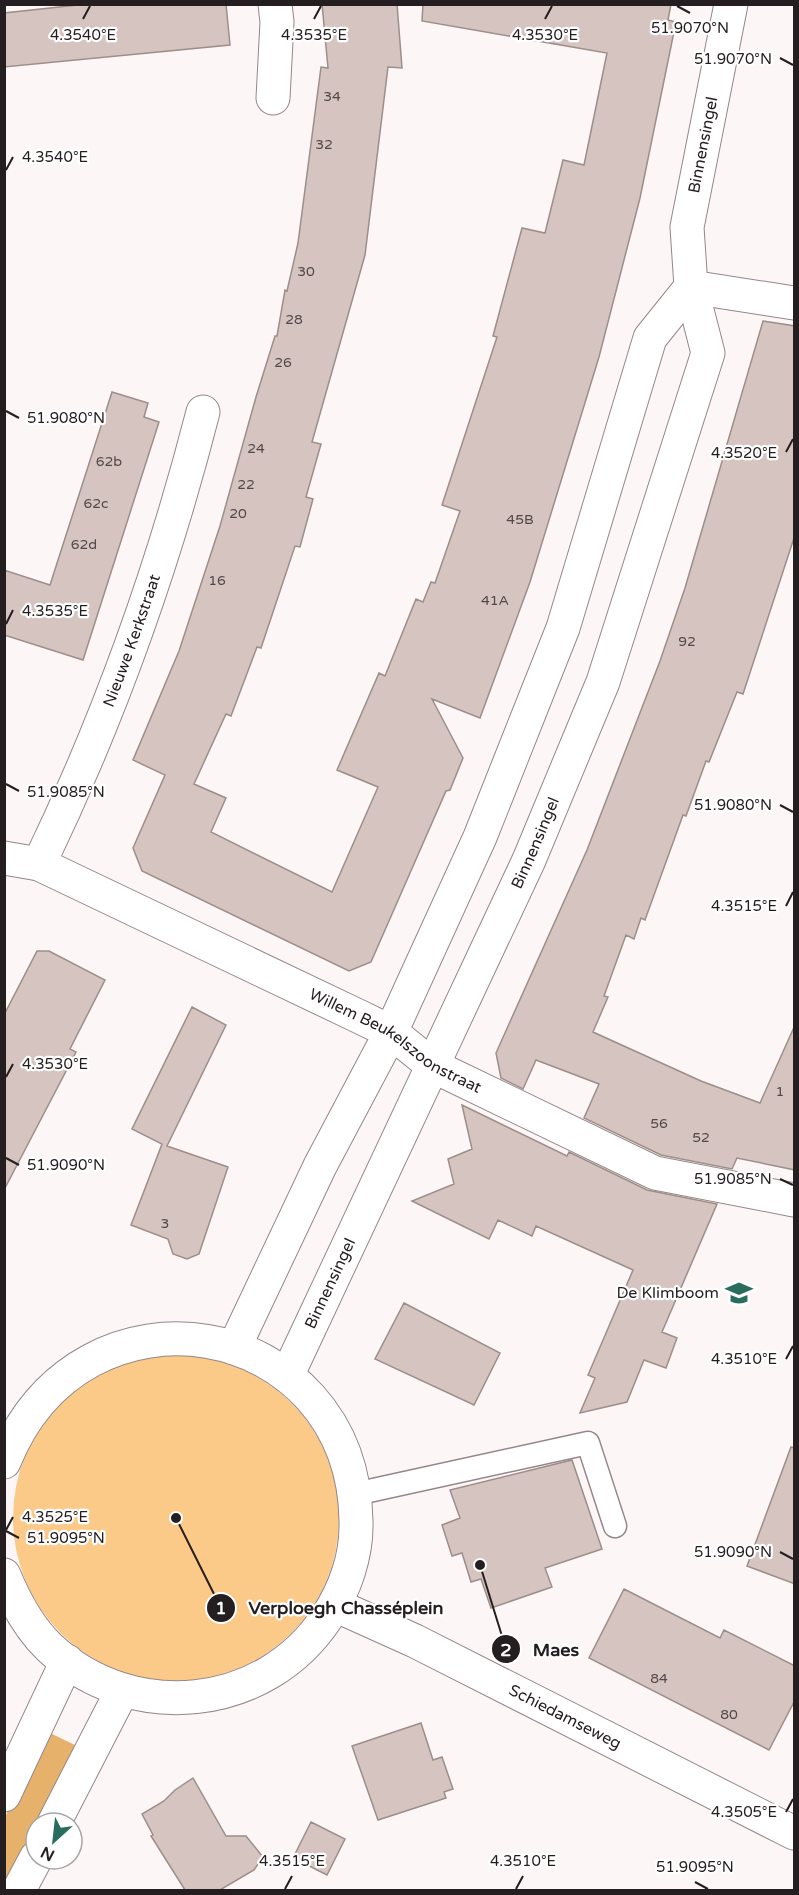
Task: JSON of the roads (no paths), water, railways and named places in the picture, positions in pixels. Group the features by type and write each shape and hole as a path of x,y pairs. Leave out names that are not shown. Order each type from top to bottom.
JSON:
{"street":[{"path":"273,98 277,22 275,4"},
{"name":"Binnensingel","path":"287,1376 529,860 603,682 708,353 691,287 687,226 731,4"},
{"path":"234,1348 320,1166 391,1032 480,837 563,628 650,338 691,287 795,303"},
{"name":"Nieuwe Kerkstraat","path":"15,863 115,692 178,506 203,412"},
{"name":"Willem Beukelszoonstraat","path":"15,863 391,1032 433,1066 655,1173 795,1200"},
{"path":"4,1575 23,1614 35,1631 67,1662 94,1679 122,1691 146,1696 190,1698 207,1696 250,1683 292,1658 322,1624 335,1605 346,1578 354,1551 356,1522 355,1494 339,1441 325,1417 287,1376 262,1360 234,1348 199,1340 162,1339 126,1345 79,1366 53,1386 30,1411 7,1446"},
{"name":"Schiedamseweg","path":"335,1605 425,1646 794,1831"},
{"path":"4,1795 67,1662"},
{"path":"60,1811 122,1691"},
{"path":"19,1890 29,1871"}],"lane":[{"path":"355,1494 588,1443 615,1526"}],"place":[{"name":"De Klimboom","path":"739,1293"},
{"name":"Verploegh Chasséplein","path":"176,1518"},
{"name":"Maes","path":"480,1565"}]}
